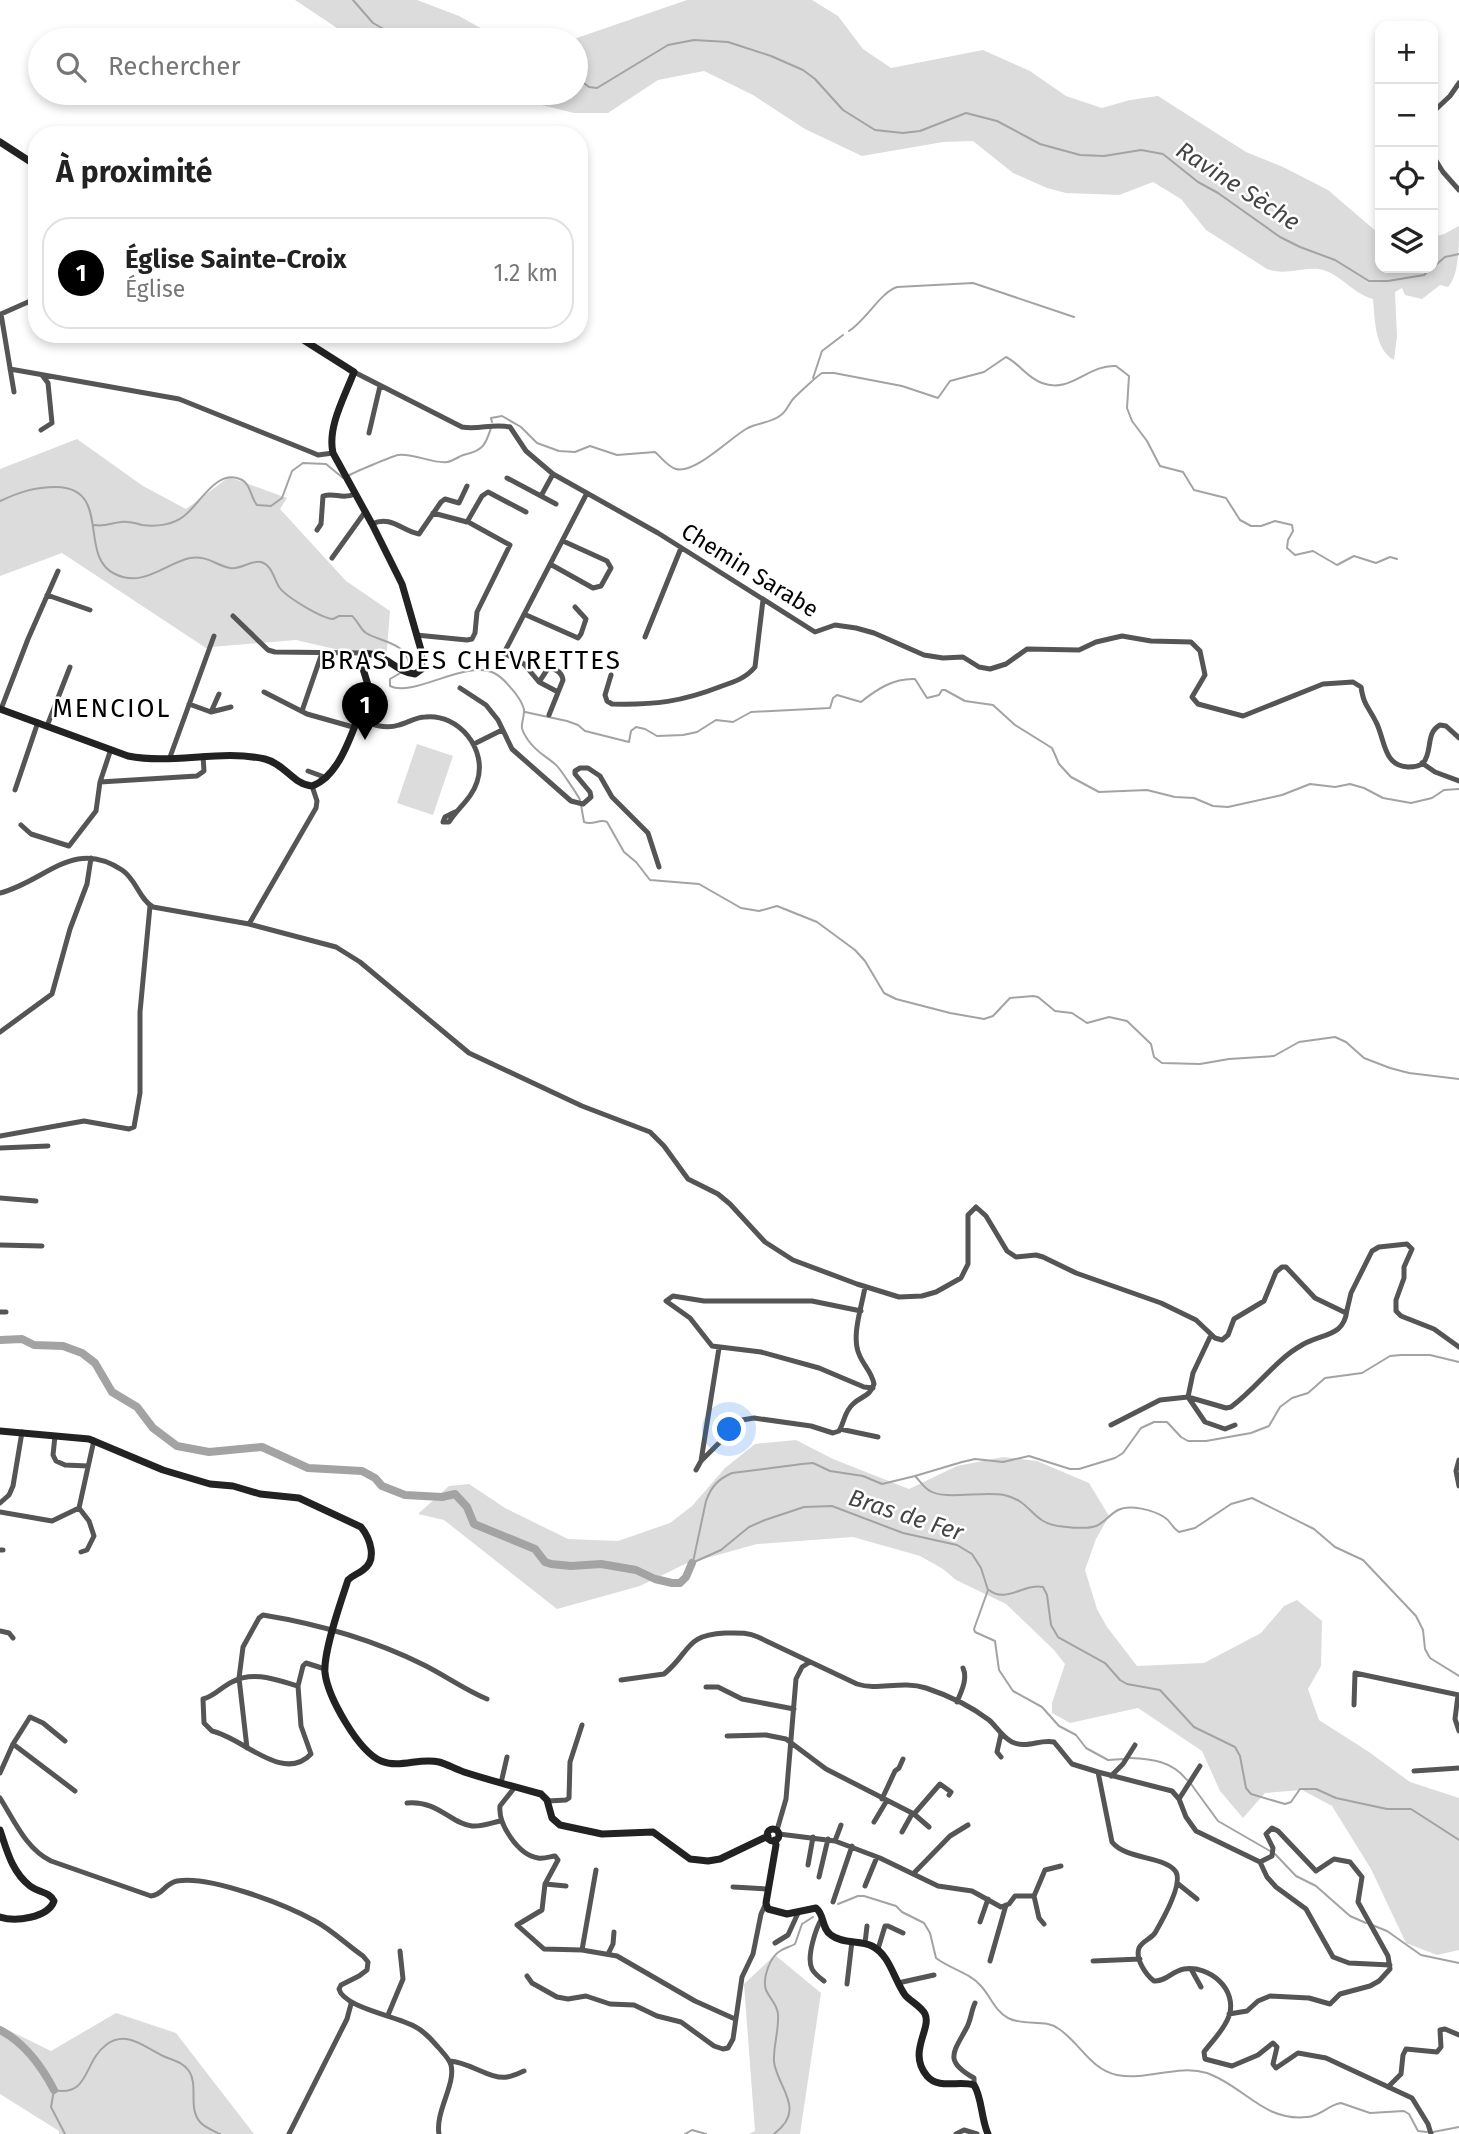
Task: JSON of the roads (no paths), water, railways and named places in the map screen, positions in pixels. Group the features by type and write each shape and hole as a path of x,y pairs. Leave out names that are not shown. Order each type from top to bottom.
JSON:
{"street":[{"path":"1438,107 1459,83"},
{"path":"0,142 28,160"},
{"path":"1438,164 1459,190"},
{"path":"14,393 1,313 28,302"},
{"path":"233,616 268,650 284,653 366,653 394,664 406,673 415,674 423,666 402,584 333,453 333,428 354,372 308,343"},
{"path":"10,369 179,399 318,455 333,453"},
{"name":"Chemin Sarabe","path":"354,372 462,428 471,429 489,424 510,427 526,451 553,474 681,548 815,632 835,625 856,628 924,655 963,656 984,669 1006,664 1027,649 1079,650 1096,642 1122,636 1151,641 1191,642 1200,651 1205,675 1193,693 1193,701 1238,716 1251,714 1323,684 1353,682 1361,687 1365,706 1376,721 1390,760 1399,766 1411,767 1422,763"},
{"path":"41,430 52,423 48,383 43,375"},
{"path":"369,433 380,386"},
{"path":"541,496 553,474"},
{"path":"507,478 556,504"},
{"path":"372,524 387,520 418,534 424,530 443,500 459,503 467,486"},
{"path":"433,513 467,522 482,496 488,492 526,512"},
{"path":"558,692 539,682 524,664 504,653 587,493"},
{"path":"317,530 323,496 330,494 346,498 355,494"},
{"path":"332,558 365,512"},
{"path":"416,635 472,639 475,633 477,612 510,545 470,523"},
{"path":"550,564 593,587 601,586 611,568 607,561 562,541"},
{"path":"645,637 681,548"},
{"path":"58,571 0,709 138,758 246,755 271,761 286,769 300,783 312,786 327,778 337,766 368,691 360,659 362,654 366,653"},
{"path":"47,595 90,610"},
{"path":"611,675 606,695 607,701 612,704 652,705 691,698 736,681 755,667 763,600"},
{"path":"524,614 575,638 581,634 586,619 575,607"},
{"path":"170,757 214,636"},
{"path":"302,711 322,653"},
{"path":"47,726 70,667"},
{"path":"539,682 546,668 559,672 562,680 549,715"},
{"path":"460,688 486,705 498,720 508,744 576,804 586,803 591,797 575,771 588,768 598,774 612,797 648,833 659,867"},
{"path":"264,692 302,711 353,727"},
{"path":"211,712 219,694"},
{"path":"189,704 211,712 231,707"},
{"path":"357,718 384,727 397,726 425,716 442,718 460,727 474,744 479,766 478,780 472,794 455,812"},
{"path":"15,790 38,722"},
{"path":"1459,738 1446,726 1440,724 1435,727 1422,763 1435,772 1459,781"},
{"path":"474,744 502,730"},
{"path":"21,825 31,834 69,846 96,811 100,782 111,750"},
{"path":"100,782 197,776 204,771 203,756"},
{"path":"308,771 327,778"},
{"path":"249,924 316,808 317,801 312,786"},
{"path":"0,1032 52,995 70,929 85,892 91,858"},
{"path":"0,893 73,859 91,858 122,870 150,906 140,1012 138,1106 134,1127 129,1129 77,1121 0,1136"},
{"path":"150,906 249,924 323,943 349,955 469,1053 582,1106 650,1132 688,1179 730,1204 765,1242 793,1260 865,1287 899,1297 922,1296 936,1292 961,1278 968,1264 968,1215 980,1208 1012,1255 1043,1256 1076,1273 1161,1303 1196,1320 1218,1339 1225,1339 1234,1319 1264,1301 1276,1272 1282,1267 1286,1267 1315,1298 1340,1312 1347,1310"},
{"path":"0,1147 48,1146"},
{"path":"0,1198 36,1201"},
{"path":"1111,1424 1160,1400 1188,1397 1226,1408 1231,1407 1262,1381 1284,1357 1301,1345 1339,1329 1345,1321 1349,1296 1372,1251 1378,1247 1410,1244 1412,1251 1404,1267 1396,1311 1401,1316 1434,1329 1459,1348"},
{"path":"0,1245 42,1246"},
{"path":"840,1429 850,1406 866,1397 873,1388 873,1377 858,1352 857,1336 865,1287"},
{"path":"861,1311 812,1301 704,1301 673,1296 666,1301 690,1318 710,1344 719,1348 761,1352 819,1368 864,1387 873,1388"},
{"path":"1211,1335 1193,1373 1188,1397 1205,1422 1225,1429 1235,1425"},
{"path":"701,1461 719,1348"},
{"path":"696,1470 701,1461 742,1420 754,1418 811,1426 833,1433 840,1429 878,1437"},
{"path":"0,1431 94,1440 163,1470 192,1479 233,1486 253,1493 299,1498 361,1527 367,1534 371,1547 369,1563 367,1568 348,1580 325,1669 328,1683 355,1738 372,1756 391,1764 438,1762 541,1794 548,1801 552,1818 560,1825 602,1834 653,1832 690,1859 720,1859 775,1835 813,1837 852,1846 938,1886 972,1891 1001,1907 1015,1896 1034,1896"},
{"path":"0,1503 9,1495 13,1486 22,1432"},
{"path":"55,1436 53,1455 56,1461 65,1465 88,1466"},
{"path":"82,1552 87,1550 94,1536 89,1521 79,1508 94,1440"},
{"path":"1459,1460 1456,1471 1459,1486"},
{"path":"0,1512 52,1521 79,1508"},
{"path":"247,1748 239,1678 243,1647 261,1616 334,1630 391,1650 487,1699"},
{"path":"0,1631 9,1633 13,1638"},
{"path":"621,1680 664,1674 698,1638 708,1634 752,1634 862,1686 897,1683 917,1685 938,1692 986,1718 1011,1742 1021,1745 1054,1742 1072,1764 1167,1789 1179,1799 1186,1817 1196,1831 1260,1862 1267,1877 1276,1887 1306,1909 1333,1957 1349,1963 1390,1965"},
{"path":"298,1686 263,1676 239,1678 215,1695 203,1699 202,1718 208,1729 247,1748 287,1765 301,1763 311,1753 301,1726 298,1686 303,1666 306,1662 325,1669"},
{"path":"527,1976 532,1983 562,1998 586,1996 610,2004 632,2005 657,2016 681,2022 719,2049 727,2048 730,2044 742,1977 753,1954 761,1914 766,1903 776,1845 775,1835 786,1800 789,1742 798,1672 810,1662"},
{"path":"957,1702 964,1680 965,1673 962,1668"},
{"path":"1354,1705 1355,1673 1458,1695 1455,1719 1459,1731"},
{"path":"706,1688 718,1687 742,1699 794,1709"},
{"path":"0,1773 13,1744 32,1716 65,1741"},
{"path":"548,1801 569,1798 570,1762 582,1725"},
{"path":"1001,1734 997,1752 1001,1757"},
{"path":"727,1736 766,1735 789,1742 826,1769 913,1814 929,1827"},
{"path":"13,1744 75,1791"},
{"path":"1111,1776 1123,1764 1135,1745"},
{"path":"502,1783 507,1757"},
{"path":"874,1822 895,1771 903,1759"},
{"path":"1179,1799 1200,1766"},
{"path":"1414,1771 1459,1768"},
{"path":"1098,1773 1112,1842 1123,1851 1170,1867 1176,1873 1177,1882 1173,1896 1154,1933 1140,1945 1140,1959 1148,1976 1157,1982 1180,1971 1191,1969 1210,1972 1217,1977 1229,1998 1229,2014 1221,2031 1203,2054 1209,2061 1224,2065 1239,2064 1258,2055 1273,2043 1277,2047 1273,2064 1276,2068 1298,2053 1333,2061 1412,2098 1431,2134"},
{"path":"902,1832 913,1814 940,1784 951,1792"},
{"path":"515,1787 500,1806 500,1821 513,1839 530,1855 540,1858 556,1857 556,1864 545,1884 542,1910 517,1925 544,1950 582,1950 623,1959 695,2001 735,2019"},
{"path":"0,1798 34,1850 51,1861 151,1896 157,1895 169,1883 178,1880 230,1888 314,1920 368,1962 365,1972 339,1987 340,1995 351,2004 388,2015 422,2031 450,2061 452,2071 439,2123 439,2134"},
{"path":"407,1803 417,1802 439,1809 468,1825 500,1821"},
{"path":"819,1877 831,1840 841,1825"},
{"path":"913,1874 950,1836 968,1825"},
{"path":"1229,2014 1247,2011 1258,2001 1270,1996 1309,1998 1330,2004 1340,1994 1359,1990 1379,1981 1388,1973 1390,1965 1388,1956 1358,1902 1362,1880 1350,1862 1334,1859 1317,1871 1278,1830 1272,1828 1266,1834 1273,1853 1268,1860 1260,1862"},
{"path":"0,1830 10,1861 20,1875 33,1888 51,1895 54,1901 50,1909 38,1914 13,1919 0,1917"},
{"path":"808,1865 813,1837"},
{"path":"833,1902 852,1846"},
{"path":"865,1886 877,1857"},
{"path":"1044,1924 1039,1917 1034,1896 1045,1870 1061,1866"},
{"path":"582,1950 596,1870"},
{"path":"1177,1882 1197,1899"},
{"path":"545,1884 566,1886"},
{"path":"733,1887 768,1889"},
{"path":"980,1922 988,1899"},
{"path":"766,1903 768,1909 773,1912 787,1914 817,1908 830,1935 865,1943 877,1949 908,1998 925,2015 926,2022 919,2052 928,2076 938,2083 974,2085"},
{"path":"990,1961 1006,1905"},
{"path":"775,1943 788,1935 799,1911"},
{"path":"822,1918 813,1940 811,1964 812,1969 824,1981"},
{"path":"865,1943 867,1926"},
{"path":"877,1949 885,1926 903,1933"},
{"path":"608,1954 613,1944 614,1932"},
{"path":"847,1984 852,1941"},
{"path":"388,2015 402,1979 400,1951"},
{"path":"1093,1961 1140,1959"},
{"path":"1191,1969 1201,1987"},
{"path":"898,1983 934,1975"},
{"path":"975,2003 970,2022 953,2053 960,2070 974,2078 988,2134"},
{"path":"289,2134 352,2008 351,2004"},
{"path":"1388,2087 1401,2074 1406,2049 1435,2053 1441,2047 1440,2030 1445,2029 1459,2035"},
{"path":"450,2061 467,2064 500,2077 524,2071"},
{"path":"956,2134 964,2130 977,2134"}],"waterway":[{"name":"Ravine Sèche","path":"353,0 373,23 382,28"},
{"name":"Ravine Sèche","path":"588,86 597,88 668,45 694,40 728,42 803,70 815,79 843,110 875,130 903,133 920,131 966,113 997,121 1040,144 1080,155 1104,156 1141,150 1163,154 1198,182 1280,237 1335,260 1369,281 1424,275 1445,257 1459,254"},
{"path":"849,331 885,294 897,287 973,283 1074,317"},
{"path":"813,378 822,351 843,335"},
{"path":"492,422 491,418 502,416 521,427 537,443 559,451 575,452 590,446 617,455 655,452 670,466 684,469 702,461 746,429 781,415 794,398 822,373 902,386 938,398 950,381 984,372 1006,357 1037,381 1052,385 1062,385 1097,369 1116,366 1129,376 1127,408 1160,466 1183,472 1194,490 1226,498 1240,520 1251,526 1275,521 1292,525 1293,531 1287,548 1295,555 1313,551 1337,565 1354,556 1376,563 1390,557 1397,559"},
{"path":"348,476 398,455 450,461 481,448 491,428"},
{"path":"94,525 132,522 147,526 170,523 190,511 216,483 231,477 244,481 257,505 271,506 282,498 292,471 303,463 326,464 343,478"},
{"name":"BRAS DES CHEVRETTES","path":"0,501 41,488 73,490 84,498 90,510 98,553 104,565 125,578 144,577 190,558 201,558 234,568 261,562 270,569 279,587 304,606 333,619 352,616 366,633 399,648 407,658 409,665 406,669"},
{"name":"BRAS DES CHEVRETTES","path":"402,672 390,679 390,686 412,687 469,671 494,673 505,681 522,704 522,727 528,740 558,767 580,800"},
{"path":"525,712 567,721 585,731 629,742 631,731 636,727 657,736 683,735 697,732 716,720 733,722 751,712 830,708 837,695 861,702 886,685 915,679 927,698 939,695 945,690 965,701 993,705 1015,725 1052,748 1059,764 1071,777 1099,792 1147,790 1175,797 1194,798 1213,806 1228,807 1282,795 1310,784 1335,787 1350,784 1383,798 1411,803 1432,798 1444,790 1459,789"},
{"name":"BRAS DES CHEVRETTES","path":"581,805 584,822 607,822 624,852 650,880 699,884 741,908 759,911 777,906 817,922 855,950 865,961 884,993 896,999 984,1019 993,1016 1010,998 1038,997 1055,1011 1072,1013 1087,1023 1109,1017 1127,1021 1151,1044 1154,1057 1162,1063 1200,1064 1274,1056 1299,1042 1335,1037 1346,1042 1364,1058 1390,1068 1459,1079"},
{"path":"0,1340 22,1339 34,1345 63,1346 82,1353 95,1363 112,1392 137,1407 153,1428 177,1446 209,1452 262,1447 308,1468 362,1471 375,1478 382,1486 405,1495 442,1497 455,1494 467,1507 474,1524 535,1549 545,1562 551,1564 601,1564 636,1570 655,1579 680,1583 692,1563"},
{"path":"915,1476 975,1459 1003,1462 1029,1456 1070,1469 1079,1469 1123,1453 1141,1428 1154,1422 1167,1422 1188,1441 1206,1441 1251,1433 1269,1426 1280,1407 1292,1398 1308,1393 1325,1378 1362,1373 1390,1356 1430,1355 1459,1362"},
{"path":"693,1562 706,1501 719,1481 732,1473 802,1464 813,1463 830,1471 863,1476 882,1484 915,1476 928,1490 936,1494 1004,1495 1020,1502 1042,1520 1058,1526 1096,1526 1118,1510 1135,1508 1159,1514 1179,1532 1195,1528 1231,1504 1252,1498 1314,1529 1335,1547 1363,1560 1416,1616 1423,1630 1425,1649 1430,1658 1459,1676"},
{"name":"Bras de Fer","path":"692,1563 721,1550 749,1527 804,1507 832,1506 903,1533 957,1545 972,1554 981,1568 988,1590 975,1632 995,1641 999,1670 1013,1691 1042,1707 1059,1726 1076,1735 1086,1748 1108,1760 1124,1759"},
{"path":"989,1590 1002,1595 1043,1587 1047,1595 1051,1625 1058,1637 1105,1663 1127,1684 1160,1690 1194,1727 1235,1747 1240,1756 1246,1788 1251,1794 1285,1804 1291,1802 1300,1789 1316,1789 1336,1798 1387,1809 1411,1809 1459,1840"},
{"name":"Bras de Fer","path":"1130,1758 1154,1760 1168,1765 1187,1780"},
{"name":"Bras de Fer","path":"1191,1784 1218,1821 1270,1851"},
{"name":"Bras de Fer","path":"1275,1854 1296,1876 1316,1886 1350,1916 1366,1923"},
{"path":"838,1904 864,1896 896,1906 924,1923 930,1933 936,1958 976,1981 1004,2015 1015,2021 1054,2026 1108,2072 1128,2076 1184,2070 1207,2073 1278,2114 1307,2117 1341,2103 1370,2113 1404,2111 1409,2114 1418,2131 1427,2132"},
{"path":"774,2134 784,2125 790,2107 774,2062 778,2014 766,1990 766,1974 776,1954 795,1944 802,1924 813,1917"},
{"name":"Bras de Fer","path":"1372,1925 1387,1931 1421,1955 1459,1963"},
{"path":"0,2030 17,2041 32,2056 54,2090"},
{"path":"65,2134 51,2107 54,2090 66,2091 74,2088 85,2076 99,2052 106,2045 120,2039 141,2044 186,2068 192,2077 197,2117 205,2126 220,2134"},
{"path":"1433,2132 1459,2127"},
{"path":"685,2134 692,2130 706,2134"}],"place":[{"name":"Église Sainte-Croix","path":"365,740"}],"district":[{"name":"BRAS DES CHEVRETTES","path":"471,660"},
{"name":"MENCIOL","path":"112,708"}]}
